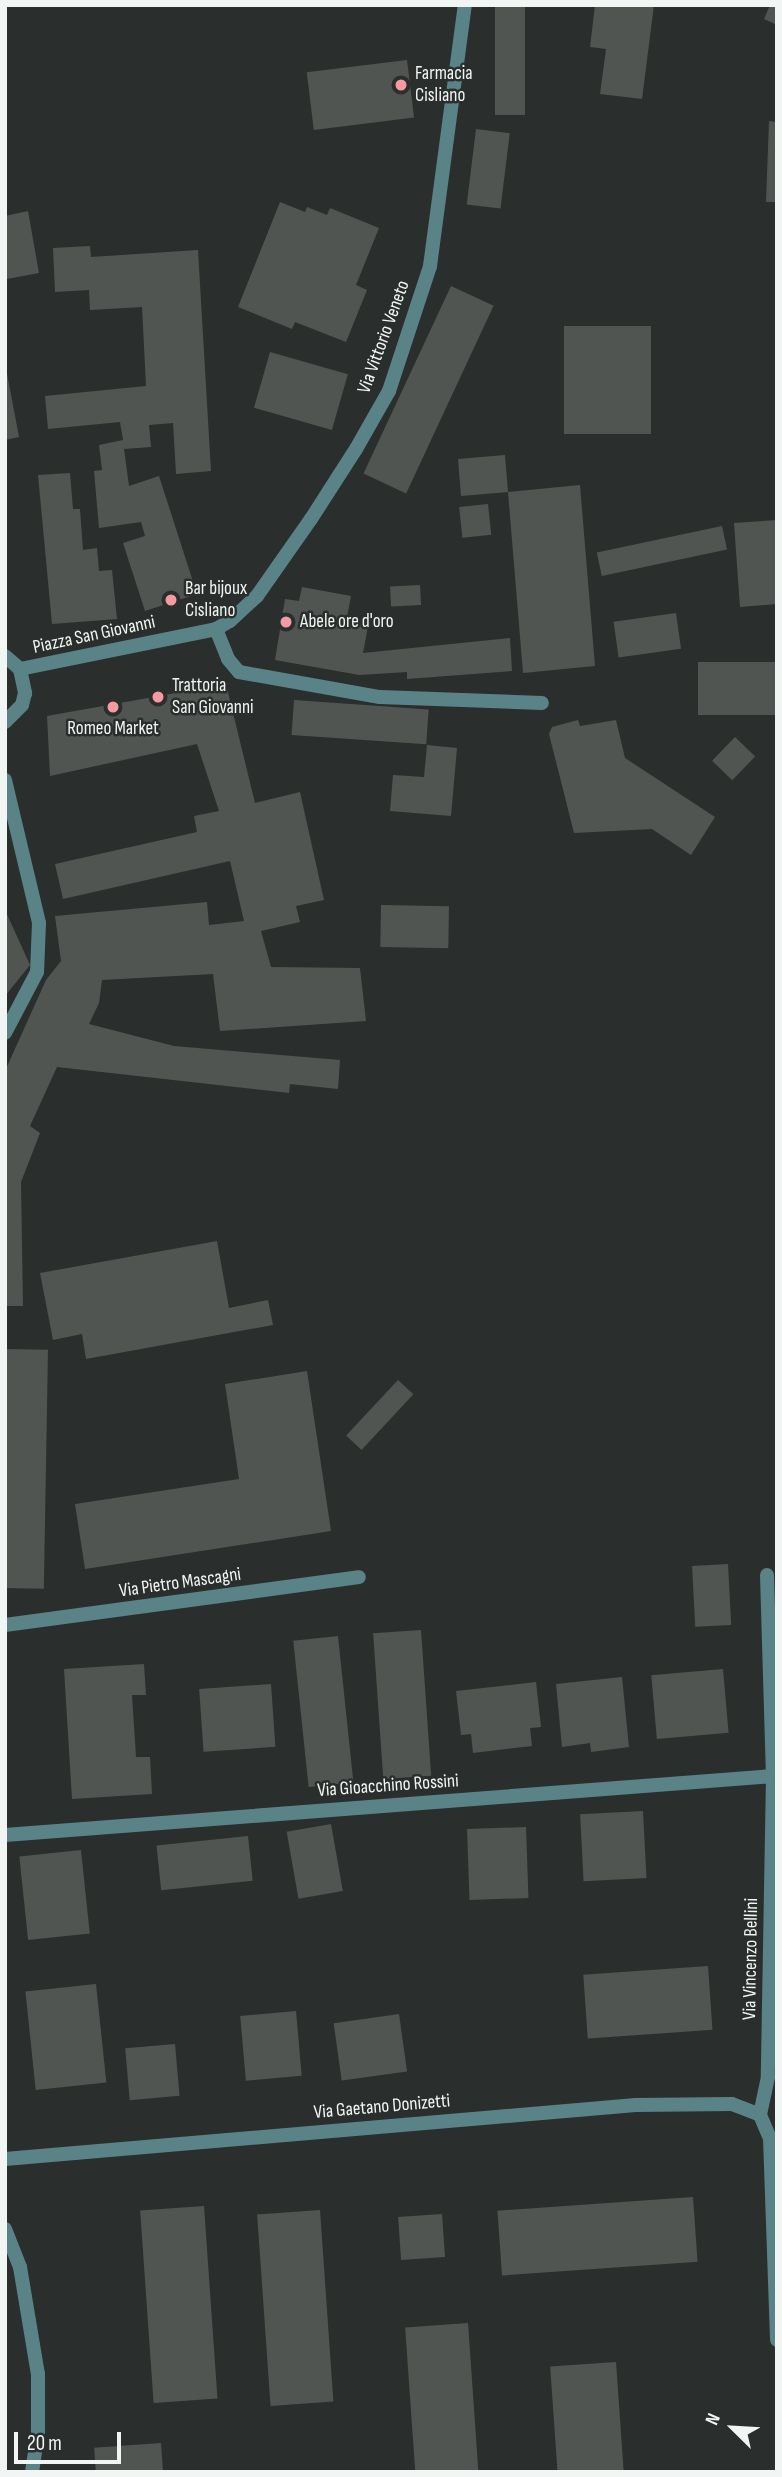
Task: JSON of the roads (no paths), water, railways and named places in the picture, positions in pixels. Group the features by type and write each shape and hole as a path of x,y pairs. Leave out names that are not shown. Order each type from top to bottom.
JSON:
{"street":[{"name":"Via Vittorio Veneto","path":"216,629 230,621 257,596 356,449 389,391 429,266 465,5"},
{"name":"Piazza San Giovanni","path":"20,669 216,629"},
{"path":"216,629 228,659 239,672 380,697 542,703"},
{"path":"5,656 20,669 25,681 22,705 5,722"},
{"path":"5,780 39,923 37,972 5,1033"},
{"name":"Via Vincenzo Bellini","path":"766,1575 773,1776 768,2077 760,2115 770,2138 777,2340"},
{"name":"Via Pietro Mascagni","path":"5,1625 359,1577"},
{"name":"Via Gioacchino Rossini","path":"5,1835 773,1776"},
{"name":"Via Gaetano Donizetti","path":"5,2159 636,2105 732,2104 760,2115"},
{"path":"5,2229 23,2281 38,2374 38,2432 32,2472"}],"place":[{"name":"Farmacia Cisliano","path":"401,85"},
{"name":"Bar bijoux Cisliano","path":"171,600"},
{"name":"Abele ore d'oro","path":"286,622"},
{"name":"Trattoria San Giovanni","path":"158,697"},
{"name":"Romeo Market","path":"113,707"}]}
